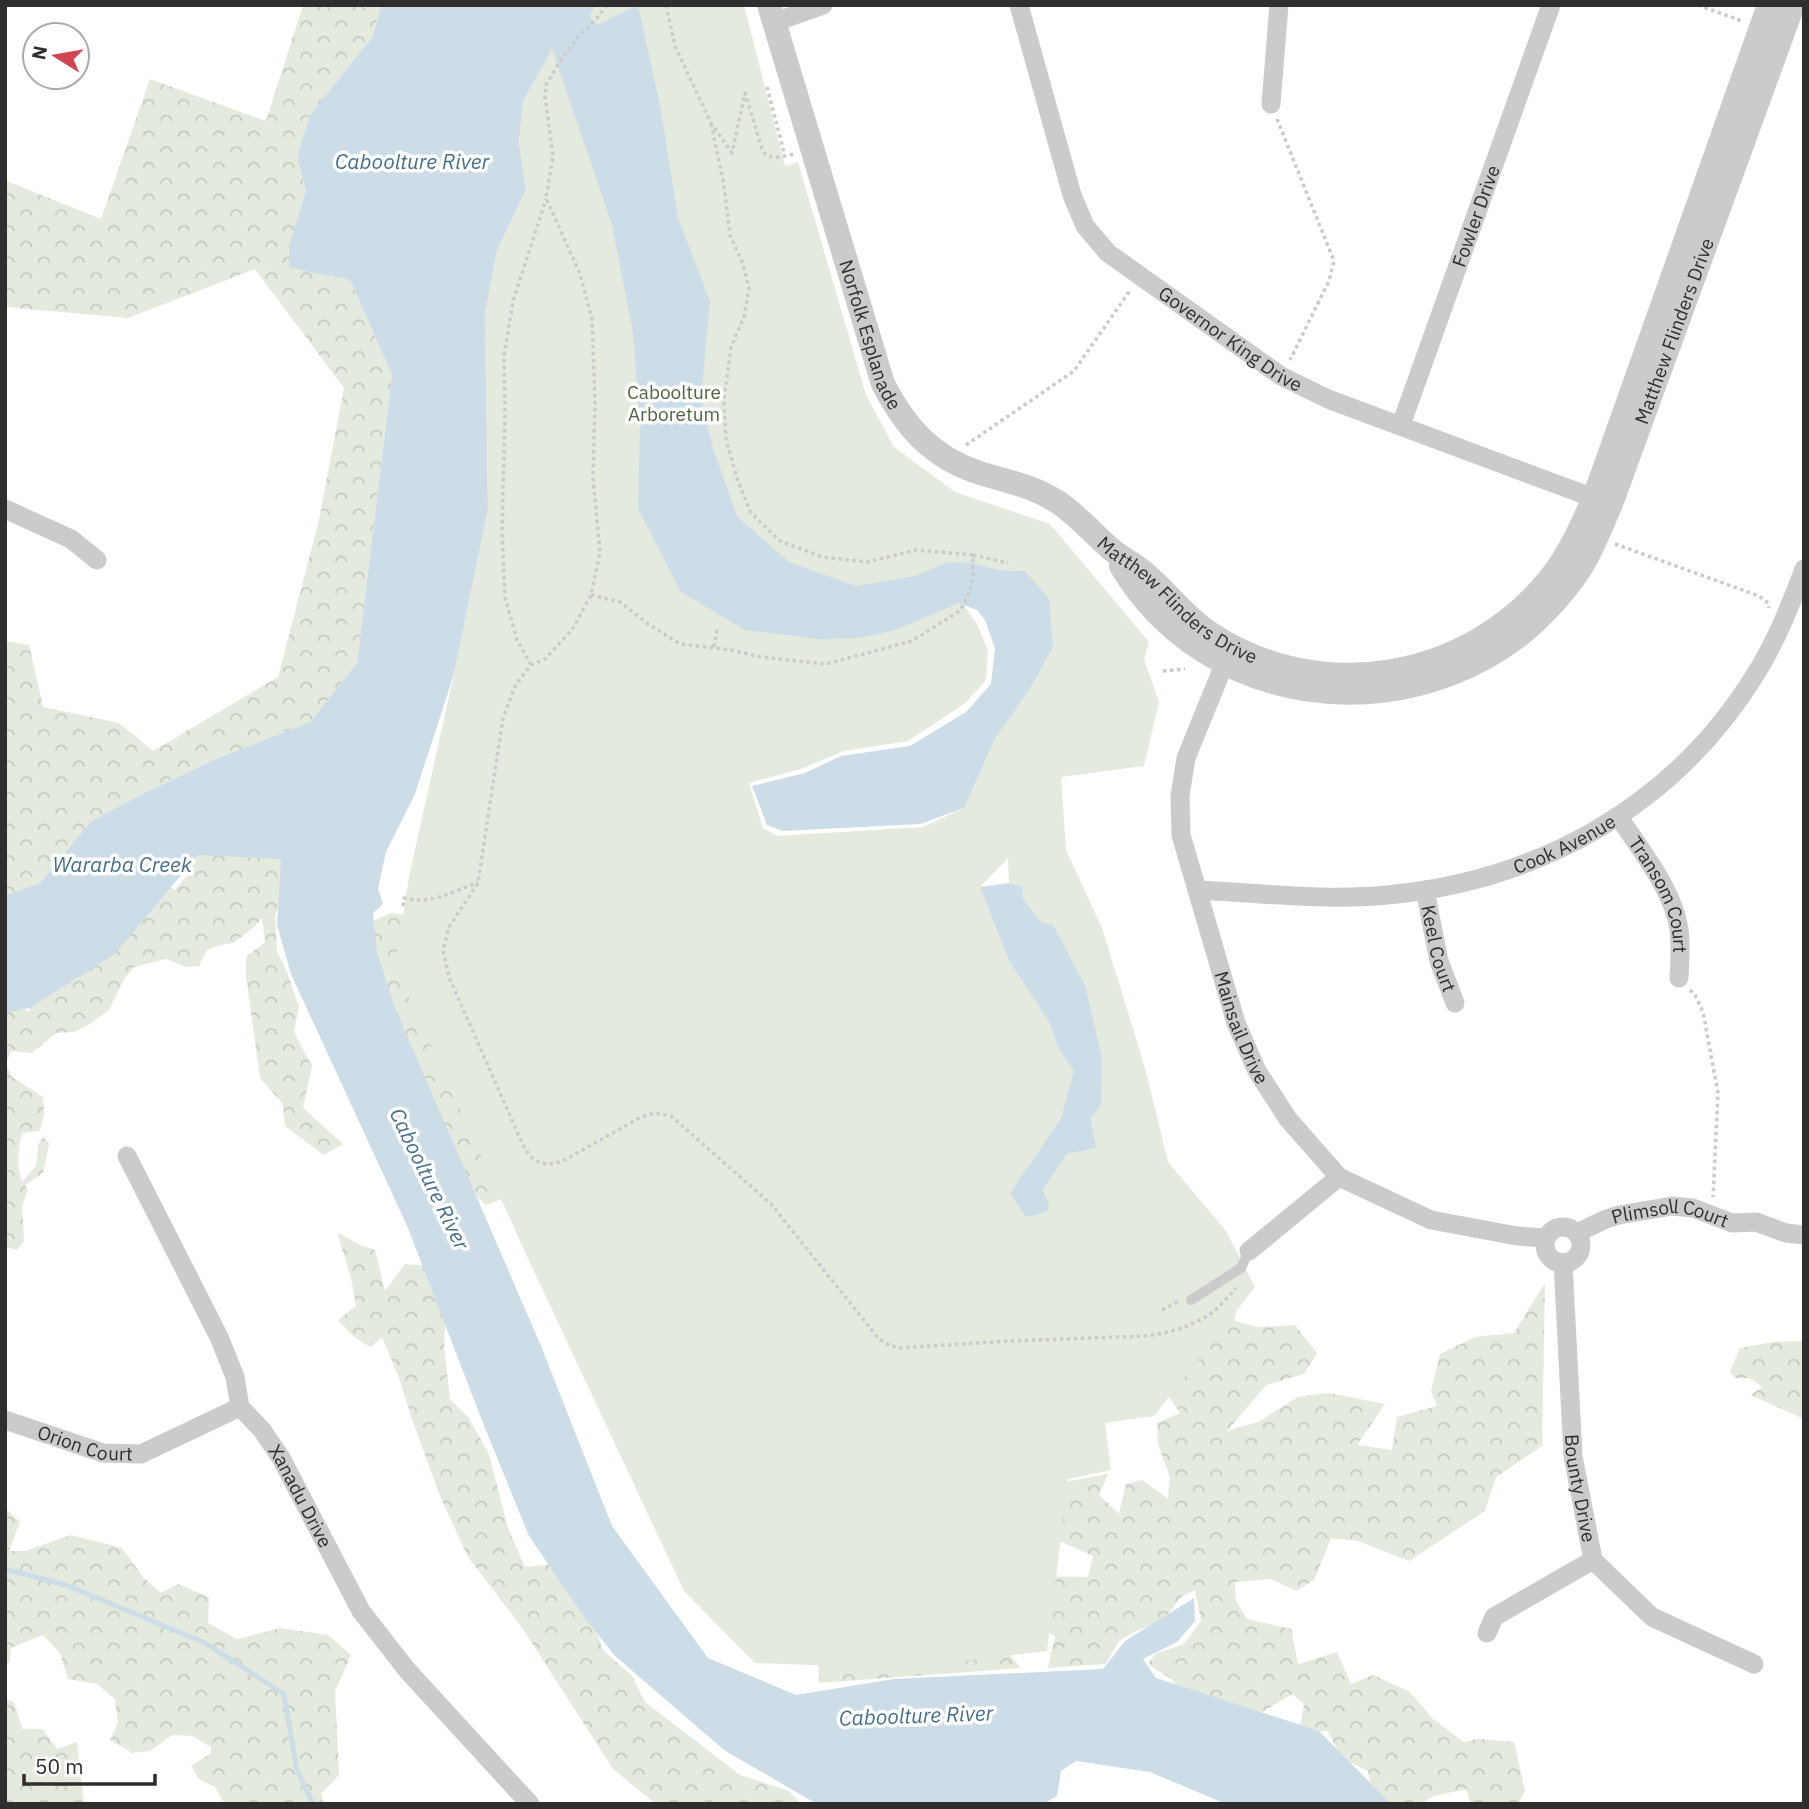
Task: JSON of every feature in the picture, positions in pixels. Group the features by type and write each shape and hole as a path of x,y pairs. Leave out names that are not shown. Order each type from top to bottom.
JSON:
{"street":[{"path":"772,14 822,5"},
{"name":"Governor King Drive","path":"1019,5 1072,195 1085,226 1108,253 1281,376 1328,399 1603,501"},
{"path":"1271,104 1279,5"},
{"name":"Fowler Drive","path":"1401,425 1551,5"},
{"name":"Matthew Flinders Drive","path":"1603,501 1784,11"},
{"name":"Matthew Flinders Drive","path":"1112,550 1143,571 1229,654 1307,671 1350,675 1385,673 1419,666 1448,656 1505,624 1552,577 1603,501 1784,11"},
{"name":"Norfolk Esplanade","path":"772,14 883,384 897,411 929,446 952,462 1030,488 1056,500 1084,522 1112,550"},
{"path":"5,509 71,539 97,560"},
{"name":"Cook Avenue","path":"1196,890 1351,898 1425,890 1493,875 1558,852 1619,817 1672,777 1717,729 1772,646 1787,616 1804,569"},
{"name":"Mainsail Drive","path":"1229,654 1186,758 1180,796 1181,835 1236,1023 1256,1070 1288,1119 1339,1177 1431,1220 1517,1236 1545,1238"},
{"name":"Transom Court","path":"1619,817 1664,887 1672,905 1681,946 1679,978"},
{"name":"Keel Court","path":"1425,890 1439,961 1455,1003"},
{"path":"127,1156 219,1337 235,1377 240,1407"},
{"path":"1249,1251 1339,1177"},
{"name":"Plimsoll Court","path":"1577,1233 1619,1215 1672,1206 1693,1208 1732,1223 1756,1222 1786,1233 1804,1235"},
{"path":"1563,1226 1573,1229 1580,1238 1581,1250 1574,1259 1563,1263 1552,1260 1547,1255 1545,1238 1552,1229 1563,1226"},
{"name":"Bounty Drive","path":"1563,1263 1573,1456 1593,1560 1652,1617 1754,1664"},
{"name":"Orion Court","path":"5,1420 103,1453 141,1454 240,1407"},
{"name":"Xanadu Drive","path":"240,1407 262,1430 281,1458 361,1611 407,1670 530,1804"},
{"path":"1486,1633 1494,1617 1593,1560"}],"lane":[{"path":"1192,1300 1241,1268 1249,1251"}],"path":[{"path":"666,5 675,46 711,123 732,153 745,93 763,152 774,158 802,151"},
{"path":"1698,5 1784,11"},
{"path":"531,665 517,640 505,597 502,530 504,356 513,301 546,198 553,156 545,97 546,85 578,37 606,6"},
{"path":"767,87 785,156"},
{"path":"1271,104 1334,261 1329,281 1281,376"},
{"path":"711,123 724,185 730,235 743,264 749,288 744,317 731,347 724,398 726,440 751,513 780,541 823,557 867,562 916,550 973,555 1007,563"},
{"path":"546,198 580,274 592,319 595,402 593,478 600,552 591,595 572,630 545,659 531,665 516,684 503,718 479,881 449,927 443,950 449,977 528,1155 538,1162 550,1165 563,1161 641,1117 661,1113 671,1116 771,1204 879,1339 899,1348 1165,1334 1183,1328 1213,1311 1242,1283"},
{"path":"960,449 1074,371 1140,276"},
{"path":"1613,543 1759,596 1769,603 1769,608 1773,611"},
{"path":"591,595 620,602 680,644 827,664 912,641 961,610 970,591 973,555"},
{"path":"714,647 717,629"},
{"path":"1163,671 1185,669"},
{"path":"403,906 404,898 433,900 479,881"},
{"path":"1679,978 1695,995 1703,1013 1718,1093 1712,1216"}],"green space":[{"path":"303,5 381,5 373,36 310,115 297,157 306,190 289,245 290,268 350,280 392,375 357,663 310,722 216,759 90,822 40,883 5,895 5,641 29,645 43,707 119,723 153,751 278,677 319,520 344,388 255,269 128,318 5,307 5,177 9,182 101,219 150,79 266,121"},
{"name":"Caboolture Arboretum","path":"585,5 744,5 785,166 798,162 866,395 894,447 955,492 1050,524 1149,642 1144,659 1159,702 1144,766 1061,777 1066,850 1102,928 1145,1068 1168,1162 1226,1231 1255,1287 1154,1416 1105,1423 1111,1470 1068,1479 1047,1651 903,1668 755,1663 684,1591 395,966 409,877 488,509 485,315 497,250 526,190 519,143 523,101 552,48","holes":["973,564 999,570 1025,571 1053,648 1028,692 995,739 964,808 923,827 777,836 763,828 749,783 801,769 844,751 908,741 964,704 986,680 988,651 978,626 964,605","1008,858 1009,883 1022,886 1023,898 1040,921 1053,925 1102,1058 1091,1117 1096,1148 1067,1154 1043,1190 1049,1205 1010,1193 1061,1118 1075,1071 1059,1050 1049,1022 1009,961 980,887"]},
{"path":"198,847 290,849 286,883 275,916 277,952 299,1007 294,1032 312,1066 303,1108 343,1144 324,1155 285,1126 283,1104 260,1078 246,976 246,957 265,942 262,918 233,943 207,950 199,966 186,967 166,959 134,967 124,979 109,1010 88,1025 74,1032 56,1033 32,1053 11,1051 6,1064 12,1077 43,1097 44,1113 40,1131 22,1133 18,1158 22,1182 36,1166 38,1146 43,1137 49,1144 43,1173 25,1185 28,1190 22,1206 24,1241 17,1250 5,1247 5,1007 29,1011 39,991 162,881 175,890 186,877"},
{"path":"391,913 432,918 523,1191 486,1205 466,1188 373,981 366,924"},
{"path":"337,1232 375,1250 385,1291 405,1264 428,1266 446,1304 444,1346 450,1399 468,1417 489,1454 508,1528 525,1567 563,1563 593,1622 603,1650 632,1676 645,1702 740,1775 789,1791 801,1804 656,1804 613,1769 521,1626 468,1557 440,1496 382,1337 370,1347 353,1336 338,1320 356,1306 351,1278"},
{"path":"1545,1283 1542,1446 1496,1477 1485,1511 1409,1561 1358,1541 1331,1538 1314,1580 1296,1591 1271,1579 1235,1582 1236,1601 1247,1619 1291,1629 1298,1664 1337,1652 1351,1684 1373,1675 1410,1692 1433,1719 1464,1742 1478,1739 1514,1742 1525,1791 1518,1804 1471,1804 1466,1789 1434,1796 1420,1804 1382,1804 1373,1797 1368,1771 1342,1758 1327,1730 1298,1738 1304,1704 1292,1694 1251,1719 1193,1703 1171,1679 1148,1664 1155,1654 1184,1644 1201,1621 1195,1590 1181,1597 1163,1621 1120,1640 1105,1664 1048,1668 1055,1636 1032,1625 1032,1576 1088,1577 1093,1556 1037,1531 1052,1493 1070,1481 1108,1474 1099,1495 1119,1514 1126,1484 1142,1480 1168,1499 1170,1477 1158,1444 1157,1423 1180,1413 1160,1384 1242,1288 1234,1321 1259,1327 1295,1325 1317,1353 1304,1374 1266,1385 1227,1431 1258,1422 1298,1397 1328,1393 1385,1404 1357,1445 1392,1450 1397,1417 1437,1406 1431,1391 1440,1354 1475,1337 1514,1333"},
{"path":"1804,1341 1804,1419 1751,1395 1762,1387 1750,1378 1735,1378 1730,1372 1740,1348 1773,1342"},
{"path":"5,1508 20,1522 9,1551 25,1551 71,1535 122,1548 143,1577 161,1593 178,1584 209,1597 208,1623 237,1639 280,1628 328,1635 351,1655 335,1691 339,1775 321,1794 324,1804 225,1804 215,1787 199,1779 191,1766 211,1753 211,1747 192,1736 172,1735 150,1751 132,1753 110,1740 118,1722 115,1699 97,1684 68,1679 60,1653 43,1635 11,1648 10,1662 5,1664"},
{"path":"994,1637 1021,1668 819,1683 818,1644"},
{"path":"5,1699 14,1702 22,1729 43,1729 57,1749 77,1742 84,1804 5,1804"}],"water":[{"name":"Caboolture River","path":"381,5 596,5 589,16 597,25 638,5 661,110 678,218 710,301 701,400 713,448 737,516 789,562 856,586 915,576 948,562 973,563 999,570 1025,571 1049,599 1053,648 1028,692 995,739 964,808 920,824 783,831 767,825 752,786 805,773 841,756 910,746 966,712 991,684 995,648 985,620 977,610 959,603 896,630 860,638 818,639 745,630 681,592 638,509 640,428 633,333 612,225 552,49 523,101 519,143 526,190 497,250 485,315 488,509 454,674 415,794 386,852 378,889 383,904 373,913 377,952 395,1008 541,1346 612,1526 708,1658 796,1695 894,1679 1103,1669 1125,1641 1194,1598 1195,1621 1177,1642 1143,1659 1156,1678 1319,1731 1391,1804 1226,1804 1150,1772 1076,1761 1061,1771 1057,1796 1043,1804 817,1804 724,1750 614,1655 582,1614 529,1536 408,1228 291,974 277,925 281,859 198,855 115,954 30,1008 5,1013 5,895 40,883 90,822 216,759 310,722 357,663 392,375 350,280 289,268 289,245 306,190 297,157 310,115 373,36"},
{"path":"1009,883 1022,886 1023,898 1040,921 1053,925 1085,985 1102,1058 1101,1105 1091,1118 1096,1148 1067,1154 1043,1190 1049,1205 1047,1212 1026,1217 1010,1193 1061,1118 1074,1071 1059,1050 1049,1022 1009,961 980,887"}],"waterway":[{"path":"5,1569 66,1585 205,1643 284,1694 297,1770 313,1804"}],"water label":[{"name":"Wararba Creek","path":"122,865"}]}
